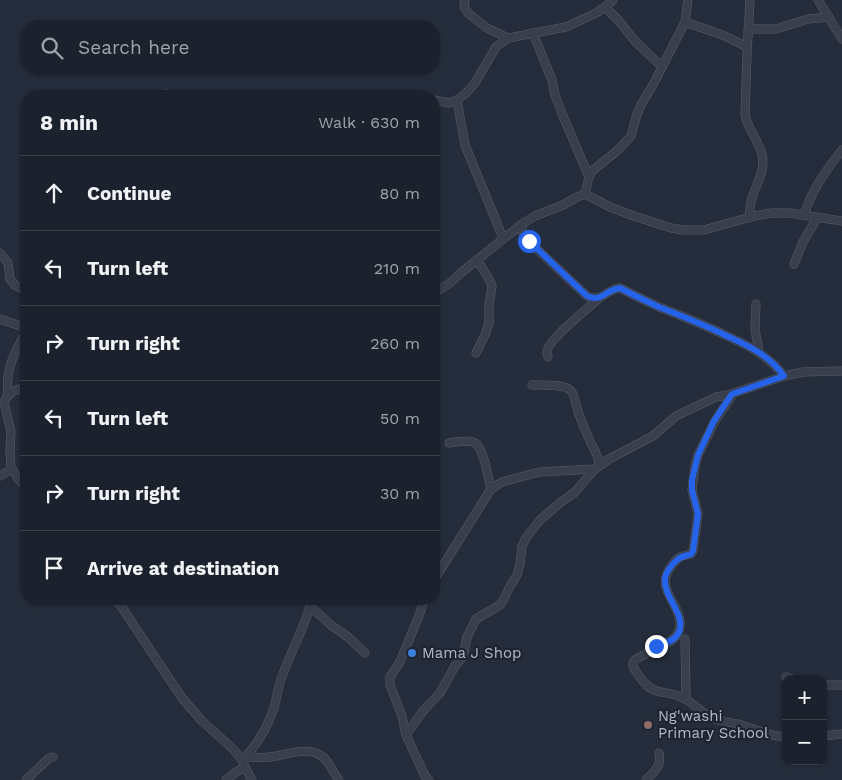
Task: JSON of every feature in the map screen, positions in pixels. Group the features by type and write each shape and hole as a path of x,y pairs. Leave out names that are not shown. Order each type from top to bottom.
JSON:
{"street":[{"path":"465,0 464,5 468,13 488,28 508,38"},
{"path":"440,101 449,103 466,93 475,83 496,47 508,38 566,27 588,18 613,0"},
{"path":"585,194 592,171 618,150 631,136 637,114 686,22 688,0"},
{"path":"749,218 763,161 762,154 746,122 745,115 750,0"},
{"path":"818,0 842,39"},
{"path":"605,7 634,40 662,67"},
{"path":"748,30 776,29 808,19 829,18"},
{"path":"686,22 725,36 747,47"},
{"path":"533,33 552,80 555,95 563,116 589,177"},
{"path":"457,100 465,144 504,238"},
{"path":"804,215 811,196 833,160 842,150"},
{"path":"440,289 522,224 535,216 585,194 610,207 634,216 682,230 704,230 774,213 790,213 842,221"},
{"path":"794,264 809,230 817,218"},
{"path":"522,224 524,237 587,296 599,298"},
{"path":"0,253 8,264 10,279 20,288"},
{"path":"476,353 489,323 492,286 478,260"},
{"path":"548,357 547,351 552,342 580,314 609,291 620,288 652,304 747,344 777,367 784,376"},
{"path":"756,304 755,329 759,352"},
{"path":"0,320 20,326"},
{"path":"20,342 12,359 4,402 11,432 11,467 20,481"},
{"path":"406,734 440,693 455,666 463,656 467,637 476,619 500,605 504,599 517,574 522,546 526,538 540,520 574,493 597,467 653,436 676,416 707,401 784,376 804,372 842,371"},
{"path":"532,385 569,388 590,443 598,455 607,460"},
{"path":"5,390 20,389"},
{"path":"732,394 714,421 698,455 695,466 692,490 698,514 693,551 691,554 676,560 666,576 666,589 680,622 680,630 673,639 656,646 633,662 635,670 647,687 654,691 677,695 686,699 711,718 782,736"},
{"path":"450,443 473,442 478,445 483,454 491,489"},
{"path":"597,467 598,455"},
{"path":"0,476 10,470 11,467"},
{"path":"440,570 491,489 502,482 539,472 597,467"},
{"path":"120,605 182,698 202,721 244,761 252,780"},
{"path":"226,780 236,772 261,737 269,722 282,676 310,605"},
{"path":"314,605 332,626 348,636 365,653"},
{"path":"422,605 400,662 390,677 390,685 402,716 406,734 424,779"},
{"path":"685,639 686,699"},
{"path":"827,685 842,685"},
{"path":"827,736 842,734"},
{"path":"244,761 286,753 311,752 325,759 339,780"},
{"path":"646,780 658,767 660,762 659,753"},
{"path":"26,780 50,758 53,758"}],"place":[{"name":"Mama J Shop","path":"412,653"},
{"name":"Ng'washi Primary School","path":"648,725"}],"route":[{"path":"529,241 587,296 599,298 615,288 620,288 652,304 747,344 769,359 784,376 732,394 714,421 704,442 698,455 692,480 692,490 698,514 693,551 691,554 676,560 668,570 665,581 666,589 680,622 680,630 673,639 656,646"}]}
